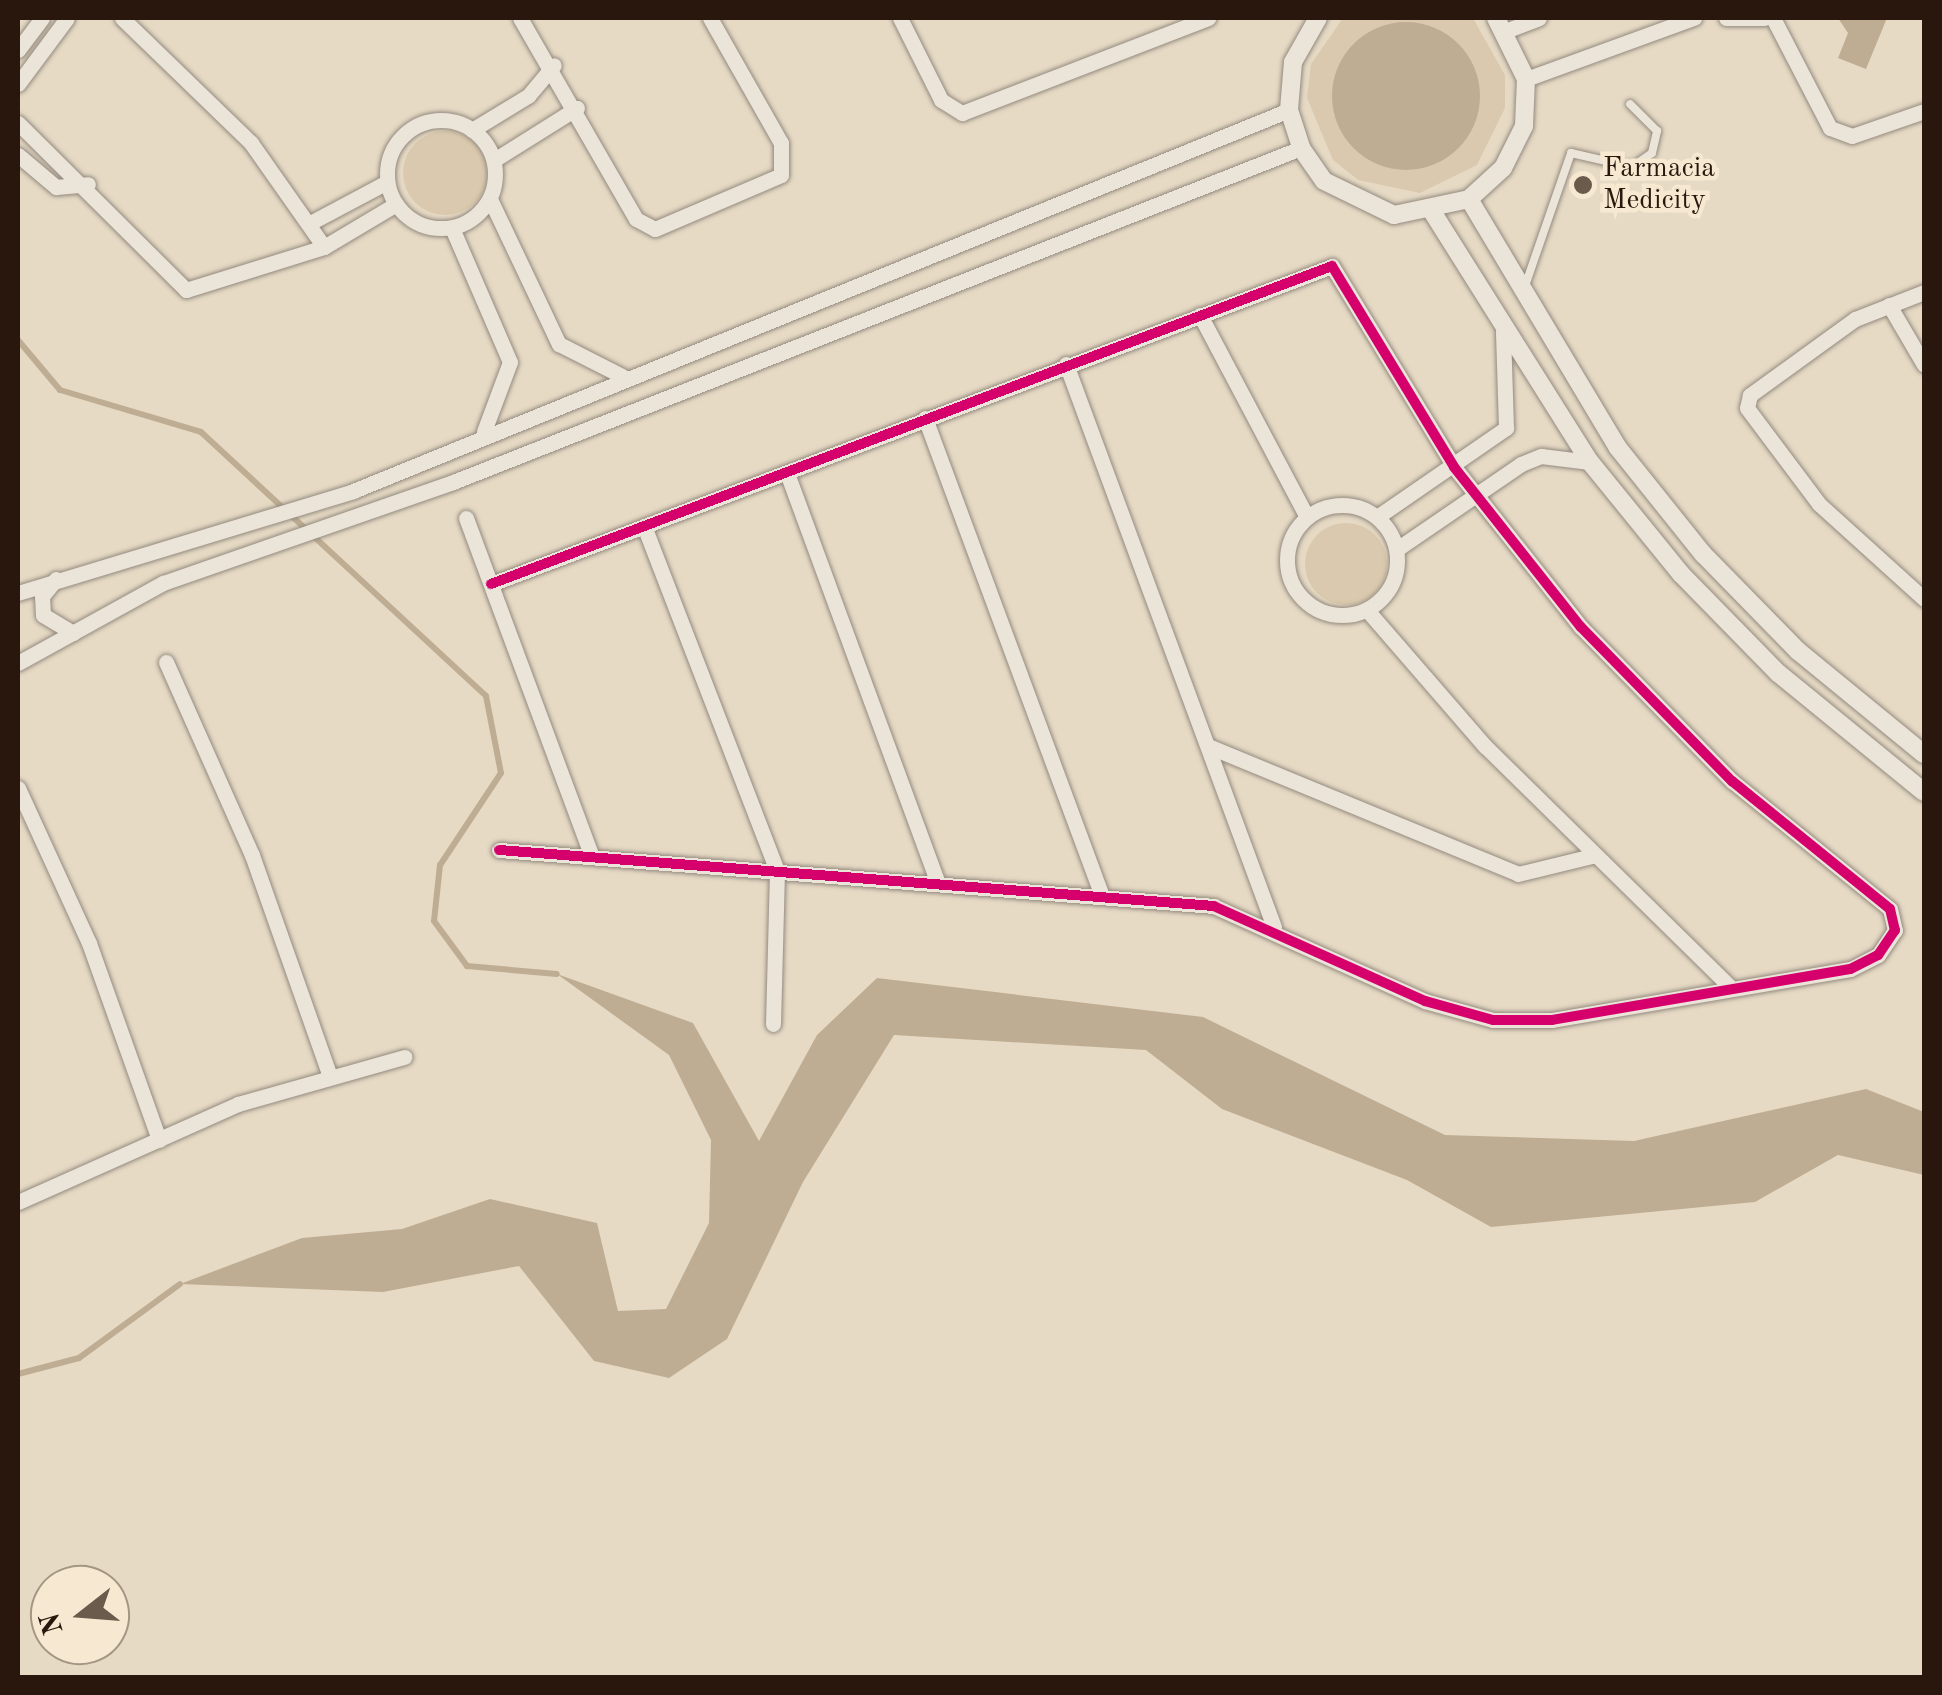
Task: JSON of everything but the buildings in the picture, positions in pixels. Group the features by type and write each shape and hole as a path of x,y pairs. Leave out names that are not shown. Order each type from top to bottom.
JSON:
{"street":[{"path":"18,50 42,18"},
{"path":"18,84 67,18"},
{"path":"122,18 251,143 324,247"},
{"path":"520,18 554,65 644,227 768,188 781,176 781,144 710,18"},
{"path":"900,18 940,100 962,113 1208,18"},
{"path":"1318,18 1293,62 1290,110 1301,148 1356,204 1434,213 1469,199 1504,168 1517,140 1526,79 1502,24 1539,18"},
{"path":"1526,79 1694,18"},
{"path":"1726,18 1764,18"},
{"path":"1773,18 1830,128 1852,136 1924,110"},
{"path":"472,130 528,96 554,65"},
{"path":"494,160 576,108"},
{"path":"18,593 56,579 244,529 353,491 484,431 1290,110"},
{"path":"490,199 452,228 420,224 396,204 387,182 392,152 411,129 449,120 472,130 494,160 490,199 558,344 622,376"},
{"path":"18,123 88,184 186,290 324,247 396,204"},
{"path":"18,664 163,583 364,512 1301,148"},
{"path":"18,155 56,187 88,184"},
{"path":"310,223 387,182"},
{"path":"1469,199 1520,294 1618,448 1703,554 1798,651 1924,754"},
{"path":"1434,213 1503,330 1590,462 1778,673 1924,792"},
{"path":"452,228 510,362 484,431"},
{"path":"491,584 1332,266 1454,467 1581,628 1732,781 1890,909 1895,930 1878,955 1850,969 1552,1020 1493,1020 1425,1001 1274,927 1214,906 498,850"},
{"path":"1924,292 1855,319 1750,395 1750,422 1820,504 1924,600"},
{"path":"1889,306 1924,364"},
{"path":"1200,315 1308,517"},
{"path":"1377,517 1454,467 1512,416 1503,330"},
{"path":"1066,364 1274,927"},
{"path":"925,418 1102,896"},
{"path":"1397,549 1541,456 1590,462"},
{"path":"787,473 938,883"},
{"path":"1342,504 1377,517 1397,549 1392,585 1368,610 1332,615 1301,598 1287,565 1308,517 1342,504"},
{"path":"466,518 590,856"},
{"path":"644,526 777,871 774,1024"},
{"path":"56,579 42,596 43,615 73,633"},
{"path":"1368,610 1592,856 1732,988"},
{"path":"166,662 252,856 330,1076"},
{"path":"1208,746 1518,874 1592,856"},
{"path":"18,788 89,944 159,1140"},
{"path":"18,1202 159,1140 330,1076 404,1056"}],"lane":[{"path":"1520,294 1542,256 1571,153 1632,167 1652,152 1657,131 1630,104"}],"shaded area":[{"path":"1343,18 1474,20 1505,75 1505,108 1477,165 1420,193 1358,180 1333,160 1307,98 1311,64"},
{"path":"1838,18 1887,18 1866,69 1838,58 1848,33"},
{"path":"1406,22 1434,28 1458,44 1474,68 1480,96 1474,124 1458,148 1434,164 1406,170 1378,164 1354,148 1338,124 1332,96 1338,68 1354,44 1378,28"},
{"path":"445,131 461,134 475,143 484,157 484,189 475,203 461,212 445,215 429,212 415,203 406,189 403,173 406,157 415,143 429,134"},
{"path":"1346,523 1362,526 1375,535 1384,548 1384,580 1375,593 1362,602 1346,605 1330,602 1317,593 1308,580 1305,564 1308,548 1317,535 1330,526"},
{"path":"557,974 693,1023 759,1141 817,1035 877,978 1203,1017 1445,1135 1634,1141 1866,1089 1924,1112 1924,1175 1838,1155 1755,1202 1491,1227 1407,1180 1222,1109 1146,1050 894,1035 803,1182 727,1339 669,1378 594,1361 519,1266 383,1292 180,1284 302,1238 402,1229 490,1199 597,1223 618,1311 666,1309 709,1223 711,1140 669,1055"}],"waterway":[{"path":"18,340 60,390 201,432 486,696 501,773 440,865 434,921 467,966 557,974"},
{"path":"18,1374 79,1358 180,1284"}],"cycle path":[{"path":"491,584 1332,266 1454,467 1581,627 1732,781 1890,909 1895,930 1878,955 1850,969 1552,1020 1493,1020 1425,1001 1214,906 499,850"}],"place":[{"name":"Farmacia Medicity","path":"1583,185"}]}
